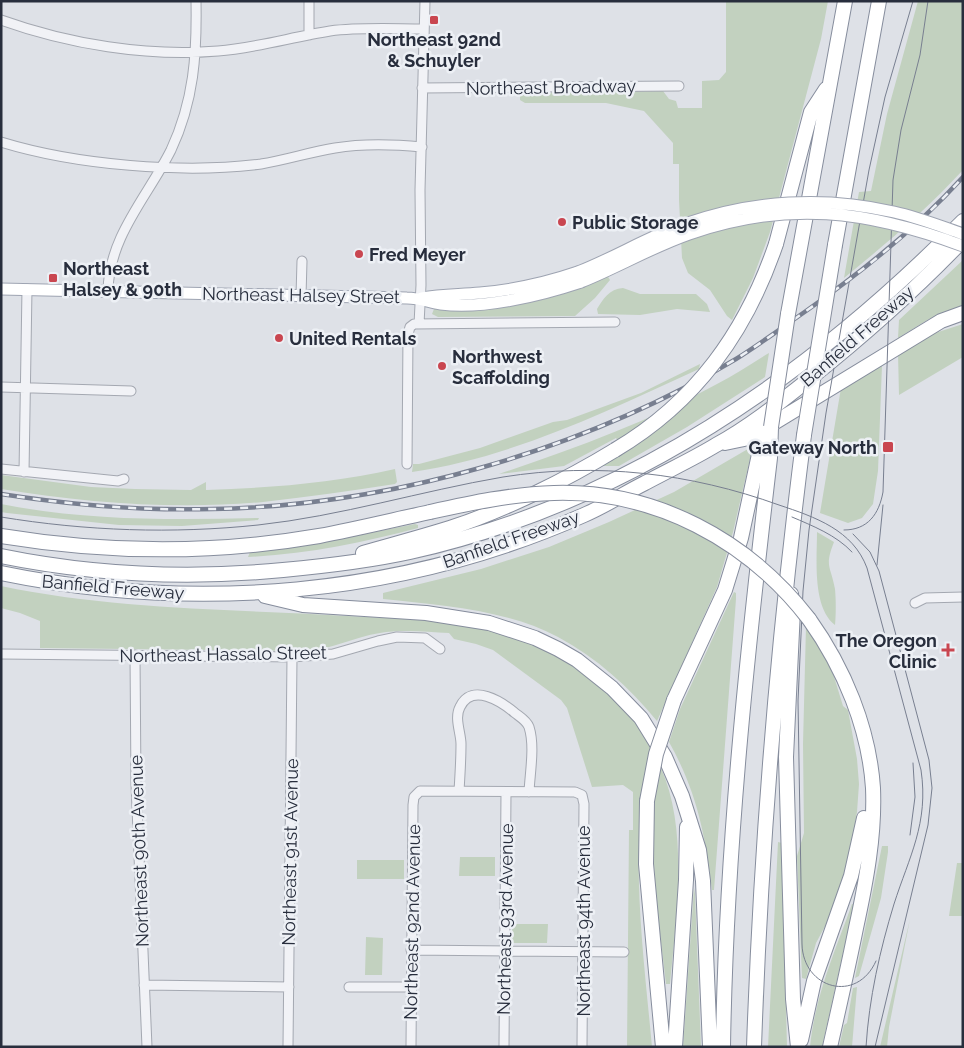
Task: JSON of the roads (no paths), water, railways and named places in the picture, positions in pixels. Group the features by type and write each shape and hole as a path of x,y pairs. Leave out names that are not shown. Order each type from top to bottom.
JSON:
{"highway":[{"path":"723,1047 729,910 738,774 748,655 770,458 771,427 828,86 845,1"},
{"path":"754,1047 766,807 774,703 804,435 835,245 879,1"},
{"path":"324,566 452,527 563,480 615,450 654,424 687,395 707,373 731,340 748,312 766,274 776,244 811,112 828,86"},
{"name":"Banfield Freeway","path":"1,556 79,569 172,575 248,573 324,566 412,551 496,528 586,493 661,456 738,409 822,347 882,298 963,221"},
{"name":"Banfield Freeway","path":"1,573 76,586 123,591 255,594 379,577 445,562 501,546 586,514 717,445 772,408 820,370 902,299 963,240"},
{"path":"717,445 749,438 941,321 963,312"},
{"path":"941,321 963,320"},
{"path":"663,1047 646,864 647,802 656,754 674,700 725,590 741,538 761,444 771,427"},
{"path":"1,536 95,547 200,548 318,536 486,501 552,493 614,497 649,506 702,527 733,546 753,560 777,583 809,619 832,653 849,692 868,752 873,788 868,868 830,1047"},
{"path":"788,571 793,610 786,758 792,999 798,1047"},
{"path":"255,594 302,604 390,609 470,619 516,631 558,649 578,660 605,682 641,718 656,741 674,777 699,850 703,881 710,1047"},
{"path":"798,1047 814,981 851,876 861,837 866,798 862,730"},
{"path":"675,1047 686,880 687,816"}],"main road":[{"name":"Northeast Halsey Street","path":"580,277 686,224 735,211 784,203 838,203 876,208 911,216 963,234"},
{"name":"Northeast Halsey Street","path":"1,289 420,298 441,304 488,303 529,297 689,234 738,221 784,214 837,214 874,219 910,228 963,246"}],"street":[{"path":"108,291 110,268 119,242 132,214 161,167 177,134 188,101 195,69 196,1"},
{"path":"309,1 309,35"},
{"path":"419,324 425,1"},
{"path":"1,20 48,35 93,44 138,49 196,52 255,46 349,29 424,29"},
{"name":"Northeast Broadway","path":"422,88 679,86"},
{"path":"1,142 56,155 97,161 161,167 202,168 242,166 362,145 384,144 422,147"},
{"path":"301,296 302,261"},
{"path":"24,472 27,289"},
{"path":"407,464 408,334 410,327 419,324 615,322"},
{"path":"1,387 131,391"},
{"path":"1,469 118,481 124,479"},
{"path":"915,603 925,598 963,597"},
{"name":"Northeast Hassalo Street","path":"1,654 292,657 333,654 397,637 425,638 440,649"},
{"name":"Northeast 90th Avenue","path":"135,656 136,784 147,1047"},
{"name":"Northeast 91st Avenue","path":"288,1047 292,657"},
{"path":"477,694 489,696 510,709 528,724 531,736 529,792 459,791 461,745 460,728 457,719 460,707 466,699 477,694"},
{"name":"Northeast 92nd Avenue","path":"411,1047 414,797 420,792 459,791"},
{"name":"Northeast 93rd Avenue","path":"504,1047 506,792"},
{"name":"Northeast 94th Avenue","path":"529,792 575,792 582,795 584,804 582,1047"},
{"path":"411,950 624,952"},
{"path":"144,985 289,987"},
{"path":"349,986 411,987"}],"tram line":[{"path":"876,961 867,974 857,983 832,986 811,972 805,959 802,944 798,701 803,591 809,530 826,413 869,170 885,97 913,1"},
{"path":"844,530 866,524 879,507 883,492 893,180 901,130 920,55 928,1"},
{"path":"1,517 33,522 130,530 226,528 320,516 503,477 538,473 608,471 643,473 712,485 793,510 831,527 852,544 861,555 867,568 921,770 923,789 920,823 916,839 894,904 872,992 866,1047"},
{"path":"877,565 883,505"},
{"path":"792,517 832,536 852,552"},
{"path":"853,534 870,552 879,571 929,760 932,788 928,825 875,1047"},
{"path":"910,835 915,797 913,763"}],"railway":[{"path":"1,494 80,504 132,508 212,509 279,505 347,497 416,484 483,467 550,446 615,420 677,391 736,359 868,265 908,232 963,177"}],"place":[{"name":"Northeast 92nd & Schuyler","path":"434,20"},
{"name":"Public Storage","path":"562,222"},
{"name":"Fred Meyer","path":"359,254"},
{"name":"Northeast Halsey & 90th","path":"53,278"},
{"name":"United Rentals","path":"279,338"},
{"name":"Northwest Scaffolding","path":"442,366"},
{"name":"Gateway North","path":"888,447"},
{"name":"The Oregon Clinic","path":"948,650"}]}
